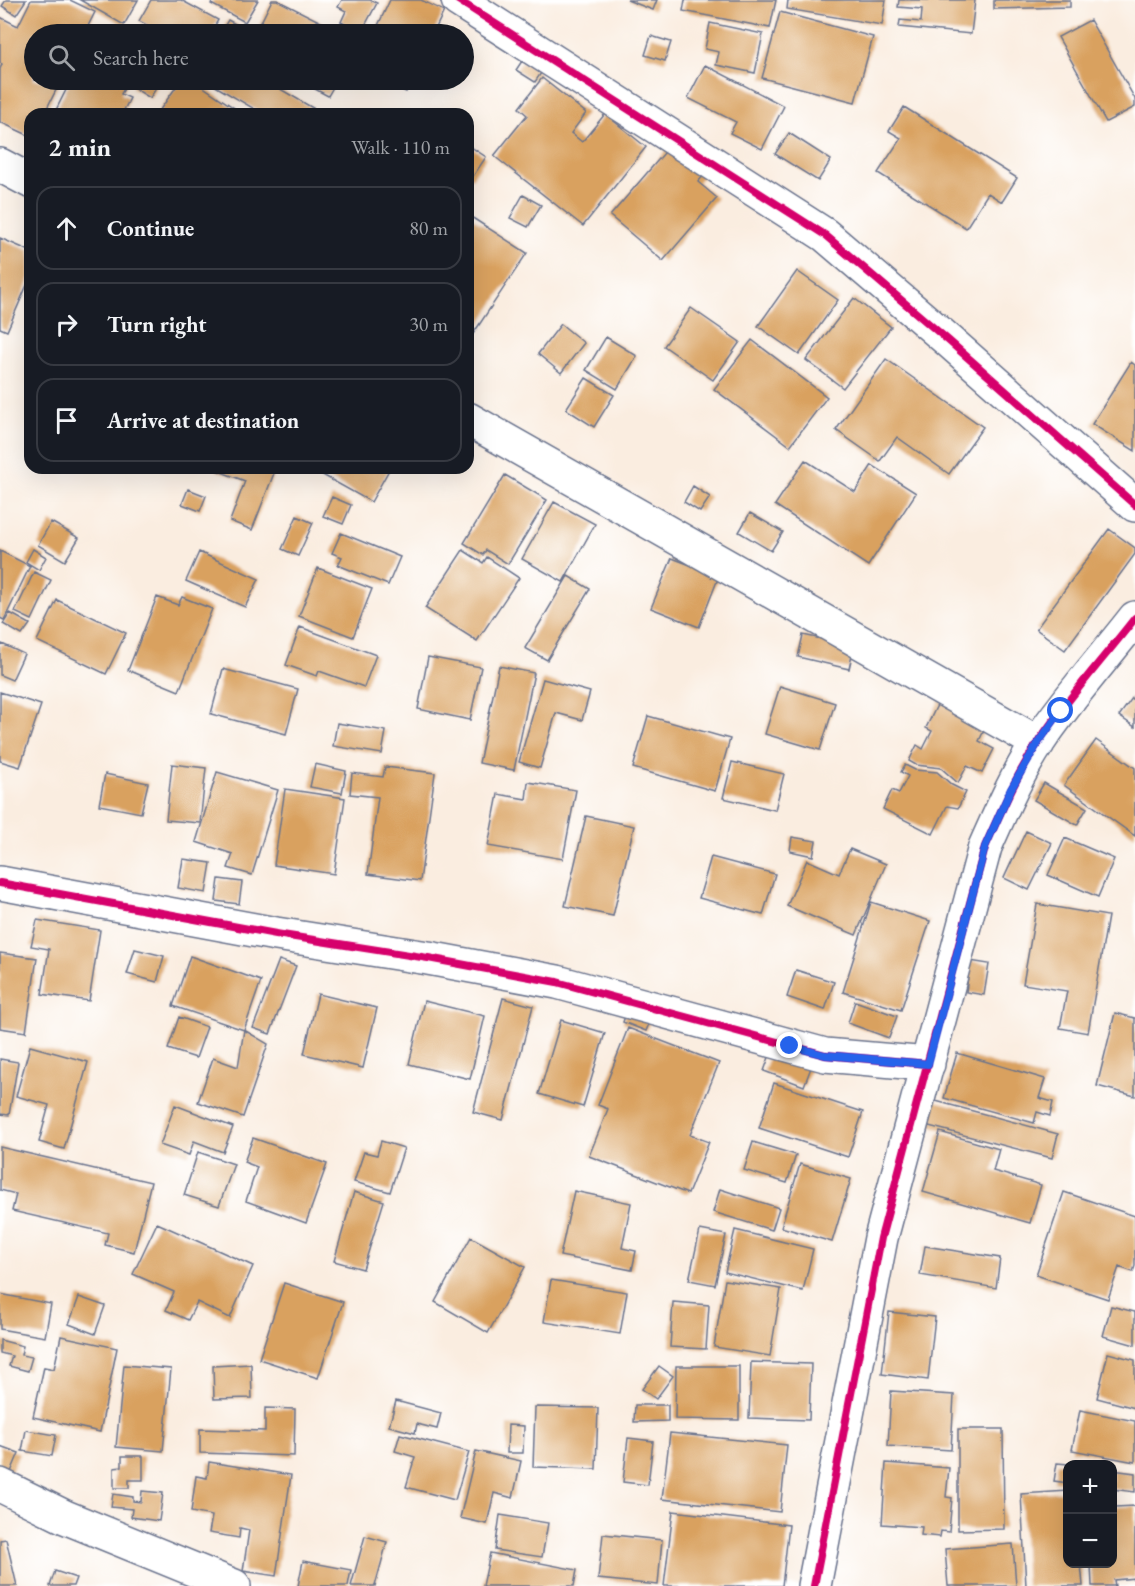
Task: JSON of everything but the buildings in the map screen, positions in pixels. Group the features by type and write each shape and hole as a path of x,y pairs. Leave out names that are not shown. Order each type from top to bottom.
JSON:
{"street":[{"path":"458,0 825,235 1135,505"},
{"path":"0,165 24,178"},
{"path":"474,422 1038,743"},
{"path":"814,1586 881,1238 985,847 1011,789 1038,743 1135,618"},
{"path":"0,883 276,934 428,958 558,982 825,1055 928,1064"},
{"path":"0,1485 65,1517 234,1586"}],"cycle path":[{"path":"458,0 825,235 1135,505"},
{"path":"814,1586 881,1238 985,847 1016,780 1039,741 1135,618"},
{"path":"0,883 276,934 428,958 557,982 825,1055 928,1064"}],"route":[{"path":"790,1046 825,1055 928,1064 985,847 1011,789 1038,743 1061,711"}]}
